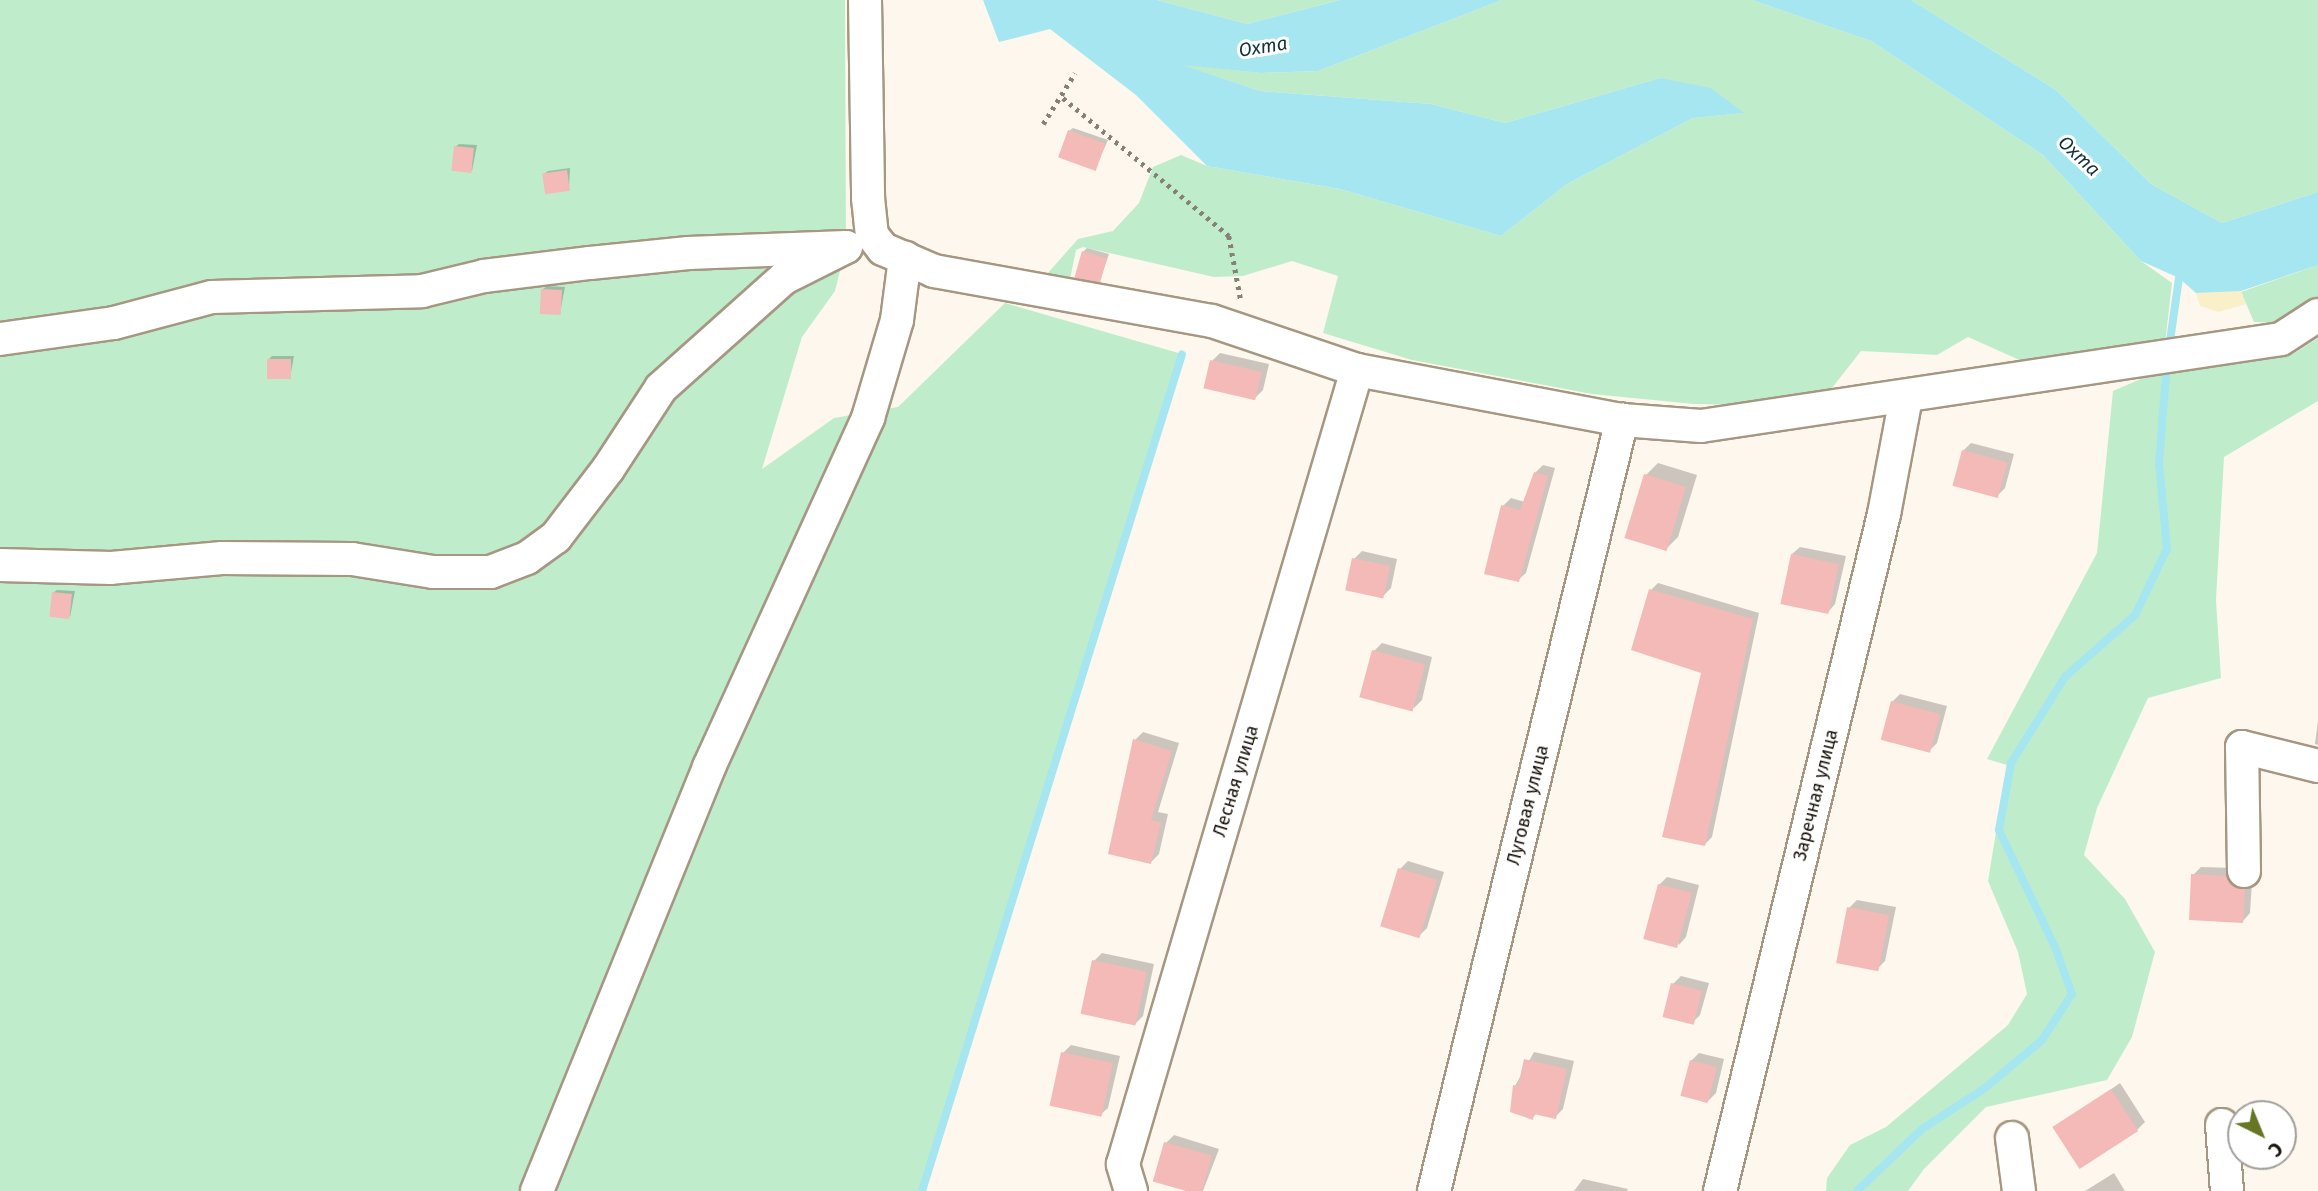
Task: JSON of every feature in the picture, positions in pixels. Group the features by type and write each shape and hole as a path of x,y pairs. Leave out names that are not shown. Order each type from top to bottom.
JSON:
{"street":[{"path":"866,0 870,226 883,249 934,271 1003,286 1212,321 1357,370 1622,419 1701,426 1864,399 1906,398 2017,375 2281,339 2318,315"},
{"path":"0,340 114,323 212,297 422,291 484,276 590,263 688,253 846,247 784,278 661,388 608,469 556,537 527,558 491,572 433,572 352,559 222,558 111,568 0,565"},
{"path":"537,1191 709,767 868,418 897,320 905,258"},
{"name":"Лесная улица","path":"1131,1191 1123,1164 1357,370"},
{"name":"Заречная улица","path":"1720,1191 1884,514 1906,398"},
{"name":"Луговая улица","path":"1434,1191 1622,419"},
{"path":"2244,871 2242,747 2318,766"},
{"path":"2222,1125 2227,1191"},
{"path":"2012,1139 2019,1191"}],"path":[{"path":"1043,124 1063,98 1075,73"},
{"path":"1063,98 1229,236 1246,325 1270,340"}],"green space":[{"path":"0,0 845,0 846,247 835,291 802,337 762,469 834,418 898,407 1005,303 1182,354 922,1191 0,1191"},
{"path":"1157,0 1340,0 1247,24"},
{"path":"1502,0 1752,0 1871,41 2043,155 2141,261 2172,283 2165,344 2024,362 1968,337 1937,355 1861,351 1828,393 1743,405 1694,404 1592,394 1412,360 1323,333 1338,276 1292,261 1243,276 1214,277 1083,247 1076,250 1070,279 1047,274 1078,239 1113,231 1139,203 1153,167 1181,155 1207,166 1340,189 1501,236 1567,184 1693,118 1742,113 1660,78 1505,123 1431,104 1260,91 1179,64 1261,73 1318,71"},
{"path":"1911,0 2318,0 2318,192 2222,223 2151,184 2056,90"},
{"path":"2318,265 2318,302 2284,323 2254,322 2241,292"},
{"path":"2318,338 2318,401 2224,457 2216,600 2221,678 2148,698 2097,808 2084,855 2125,899 2155,952 2132,1037 2107,1080 1986,1107 1924,1169 1908,1191 1826,1191 1827,1178 1850,1145 1886,1127 2008,1025 2027,994 2018,952 1988,881 2007,765 1987,759 2097,553 2113,391 2166,368 2293,354"}],"sand":[{"path":"2241,291 2246,304 2218,312 2200,306 2196,293"}],"water":[{"name":"Охта","path":"983,0 1157,0 1247,24 1340,0 1502,0 1318,71 1261,73 1183,65 1260,91 1431,104 1505,123 1660,78 1711,88 1744,113 1693,118 1567,184 1501,236 1340,189 1207,166 1136,95 1050,29 999,42"},
{"name":"Охта","path":"1752,0 1911,0 2056,90 2151,184 2222,223 2318,192 2318,265 2241,291 2196,293 2179,278 2141,261 2043,155 1871,41"}],"building":[{"path":"1068,130 1106,144 1096,171 1058,157"},
{"path":"454,146 474,148 471,173 451,171"},
{"path":"567,170 570,191 545,194 542,173"},
{"path":"1082,251 1107,258 1099,285 1074,278"},
{"path":"541,289 562,290 561,315 540,314"},
{"path":"267,359 291,359 291,379 267,379"},
{"path":"1210,360 1262,372 1255,400 1203,388"},
{"path":"1962,450 2007,462 1998,498 1952,486"},
{"path":"1534,472 1548,476 1519,582 1484,574 1501,505 1520,510"},
{"path":"1644,474 1686,487 1666,551 1624,538"},
{"path":"1791,554 1839,564 1828,614 1780,604"},
{"path":"1352,558 1390,566 1383,598 1345,590"},
{"path":"1649,589 1753,619 1705,846 1662,837 1701,673 1631,650"},
{"path":"52,592 72,594 69,619 49,617"},
{"path":"1372,650 1425,664 1412,712 1359,697"},
{"path":"1891,701 1940,714 1930,753 1881,740"},
{"path":"1133,739 1172,751 1151,820 1161,822 1151,864 1108,854"},
{"path":"1398,868 1437,880 1419,938 1380,926"},
{"path":"2191,874 2227,876 2235,887 2245,889 2243,923 2189,920"},
{"path":"1658,884 1692,893 1677,948 1643,939"},
{"path":"1847,907 1889,915 1878,971 1836,963"},
{"path":"1092,960 1147,972 1135,1025 1081,1014"},
{"path":"1671,983 1702,991 1694,1025 1663,1017"},
{"path":"1061,1052 1113,1063 1101,1117 1050,1106"},
{"path":"1524,1059 1567,1069 1556,1119 1534,1114 1533,1120 1510,1112 1513,1085 1518,1086"},
{"path":"1690,1060 1717,1067 1707,1103 1680,1096"},
{"path":"2111,1089 2138,1131 2080,1169 2052,1127"},
{"path":"1164,1142 1212,1156 1202,1191 1186,1191 1153,1181"}],"waterway":[{"path":"2169,348 2179,278"},
{"path":"922,1191 1182,354"},
{"path":"1857,1191 1922,1129 1985,1088 2042,1040 2072,994 2055,947 1999,830 2011,763 2065,677 2135,615 2167,549 2159,463 2167,364"}]}
